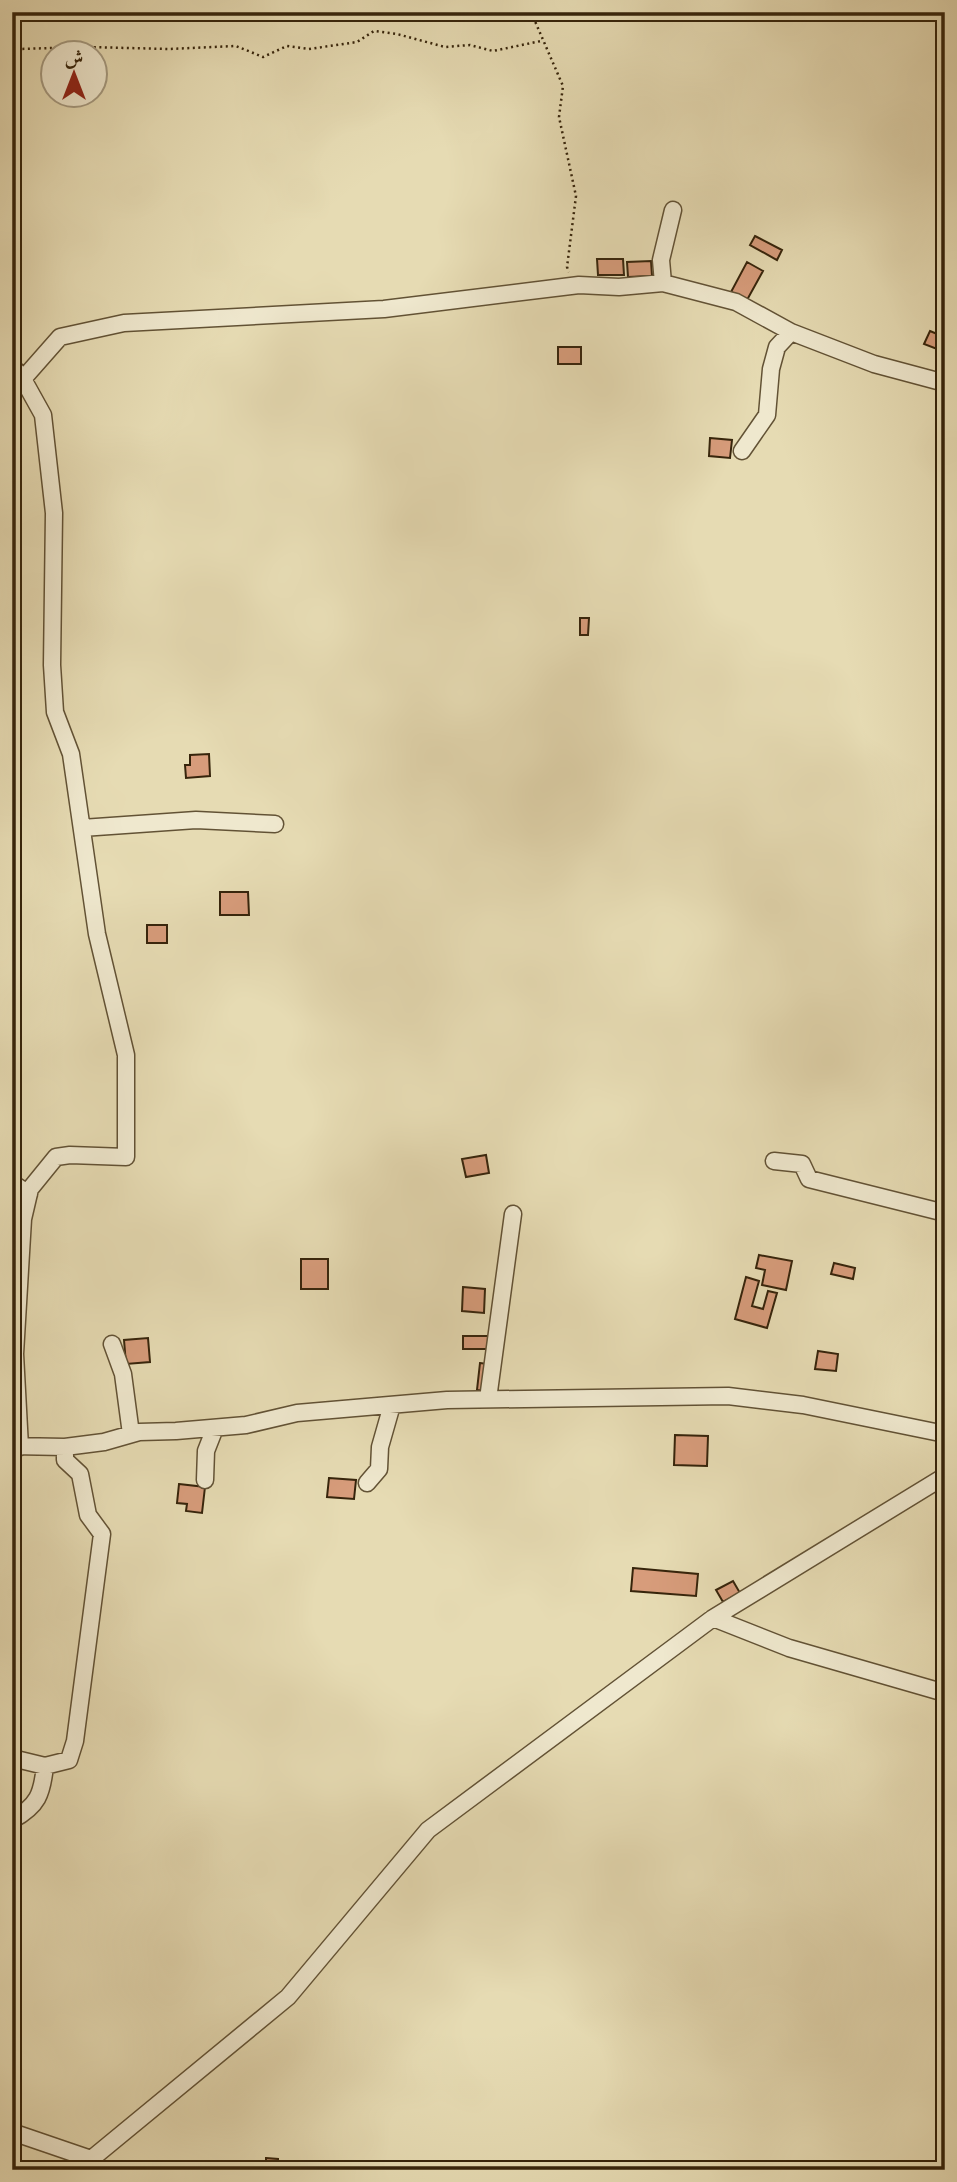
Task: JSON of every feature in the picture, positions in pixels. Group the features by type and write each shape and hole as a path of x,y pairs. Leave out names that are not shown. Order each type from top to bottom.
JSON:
{"street":[{"path":"663,283 661,260 673,210"},
{"path":"23,379 60,337 124,323 384,309 579,285 619,287 663,283 736,302 791,332 874,364 945,383"},
{"path":"742,451 767,415 771,369 777,347 791,332"},
{"path":"12,366 23,379 43,415 54,513 52,664 55,712 71,754 97,934 126,1055 126,1157 56,1157 29,1194 23,1219 15,1354 16,1447 65,1447 104,1442 139,1432 246,1425 297,1413 488,1399 728,1396 803,1405 945,1434"},
{"path":"82,828 196,820 275,824"},
{"path":"774,1161 802,1164 809,1179 945,1213"},
{"path":"12,1183 29,1194"},
{"path":"488,1399 513,1214"},
{"path":"112,1344 123,1374 131,1434"},
{"path":"367,1483 379,1469 380,1447 392,1405"},
{"path":"205,1480 206,1451 215,1428"},
{"path":"12,1758 45,1766 69,1760 75,1741 102,1534 88,1515 80,1474 65,1460 65,1447"},
{"path":"78,2170 288,1997 428,1830 713,1618 945,1476"},
{"path":"713,1618 789,1648 945,1693"},
{"path":"12,1820 28,1812 42,1790 45,1766"},
{"path":"12,2132 91,2158"}],"path":[{"path":"531,12 541,41 563,86 559,117 576,196 567,267 579,285"},
{"path":"12,46 19,50 236,46 263,57 287,46 309,49 357,42 374,31 397,34 445,47 470,45 493,51 541,41"}],"building":[{"path":"755,236 782,250 777,260 750,245"},
{"path":"597,259 623,259 624,275 598,275"},
{"path":"651,261 652,276 628,277 627,262"},
{"path":"747,262 763,271 747,300 731,292"},
{"path":"930,331 942,336 937,349 924,344"},
{"path":"558,347 581,347 581,364 558,364"},
{"path":"710,438 732,440 730,458 709,456"},
{"path":"580,618 589,618 588,635 580,635"},
{"path":"209,754 210,776 186,778 185,765 190,765 190,755"},
{"path":"220,892 248,892 249,915 220,915"},
{"path":"147,925 167,925 167,943 147,943"},
{"path":"486,1155 489,1173 466,1177 462,1159"},
{"path":"759,1255 792,1261 786,1290 762,1285 765,1270 756,1268"},
{"path":"301,1259 328,1259 328,1289 301,1289"},
{"path":"834,1263 855,1268 853,1279 831,1274"},
{"path":"746,1277 759,1281 752,1306 763,1309 768,1291 777,1293 767,1328 735,1319"},
{"path":"463,1287 485,1289 484,1313 462,1311"},
{"path":"463,1336 492,1336 491,1349 463,1349"},
{"path":"148,1338 150,1362 126,1364 124,1340"},
{"path":"818,1351 838,1354 836,1371 815,1369"},
{"path":"480,1363 488,1364 485,1391 477,1390"},
{"path":"675,1435 708,1436 707,1466 674,1465"},
{"path":"329,1478 356,1480 354,1499 327,1497"},
{"path":"179,1484 205,1487 202,1513 186,1511 187,1504 177,1503"},
{"path":"633,1568 698,1574 696,1596 631,1591"},
{"path":"733,1581 740,1593 723,1602 716,1590"},
{"path":"266,2158 278,2159 278,2170 266,2170"}]}
